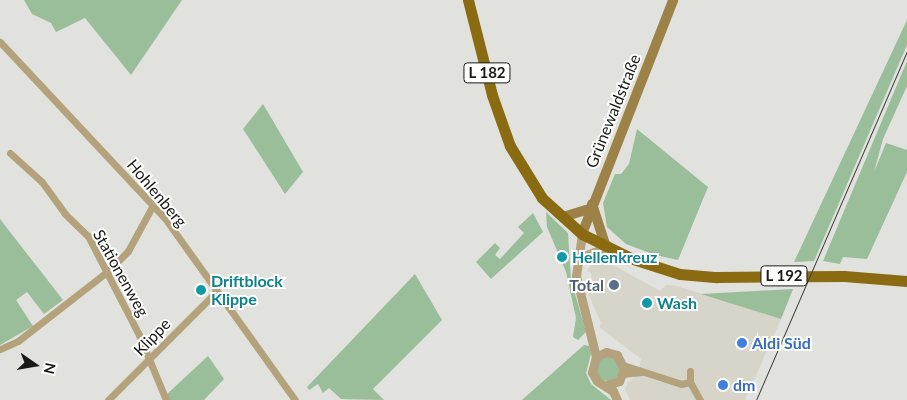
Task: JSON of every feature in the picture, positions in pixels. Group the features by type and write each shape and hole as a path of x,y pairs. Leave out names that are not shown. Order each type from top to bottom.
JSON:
{"main road":[{"name":"L 182","path":"468,0 492,95 510,146 542,198 582,234"},
{"name":"Grünewaldstraße","path":"582,234 591,206 673,0"},
{"path":"563,217 591,206 606,247"},
{"name":"L 192","path":"582,234 606,247 680,274 717,277 844,276 907,281"}],"street":[{"name":"Hohlenberg","path":"0,42 153,205 295,400"},
{"name":"Stationenweg","path":"10,153 42,182 65,214 88,236 108,271 166,400"},
{"path":"0,349 18,341 108,271 128,251 153,205"},
{"path":"582,234 577,260 579,295 593,333 596,357 592,367 594,377 607,385 617,400"},
{"path":"577,260 606,247"},
{"name":"Klippe","path":"108,400 216,292"},
{"path":"593,333 606,352 617,356 622,373 623,400"},
{"path":"596,357 606,352"},
{"path":"690,371 690,382 700,400"},
{"path":"607,385 622,373 642,372 681,384 690,382"}],"shaded area":[{"path":"594,260 599,263 604,260 660,291 666,285 677,286 781,319 745,400 630,400 625,389 628,382 637,376 641,359 599,327 601,323 587,291 592,274 587,271"}],"green space":[{"path":"24,0 182,0 131,75 85,18 56,32 51,23 32,14"},
{"path":"907,20 907,45 814,261 794,262"},
{"path":"907,61 907,86 883,139 874,172 886,143 907,150 907,172 867,259 843,257 840,264 823,261"},
{"path":"263,104 303,172 285,194 243,129"},
{"path":"637,129 708,187 678,260 655,255 626,244 607,227 603,203 615,174 621,174 629,164"},
{"path":"546,212 568,233 571,280 586,332 578,340 573,337 576,318 566,272 547,227"},
{"path":"533,213 543,232 491,279 476,262 495,243 500,248 495,255 500,259 524,233 518,227"},
{"path":"0,219 63,300 44,314 27,292 16,300 33,326 0,345"},
{"path":"415,274 442,320 373,389 384,400 341,399 329,388 323,393 318,384 309,390 307,387"},
{"path":"793,289 781,319 701,294"},
{"path":"584,345 589,346 591,354 586,373 591,384 611,400 522,400"},
{"path":"208,356 224,379 204,400 168,400 166,395"},
{"path":"608,357 613,358 619,364 619,374 613,380 608,381 603,380 597,374 596,369 597,364 603,358"}],"tram line":[{"path":"756,400 907,51"}],"place":[{"name":"Hellenkreuz","path":"562,257"},
{"name":"Total","path":"614,285"},
{"name":"Driftblock Klippe","path":"201,290"},
{"name":"Wash","path":"647,303"},
{"name":"Aldi Süd","path":"742,343"},
{"name":"dm","path":"723,385"}]}
